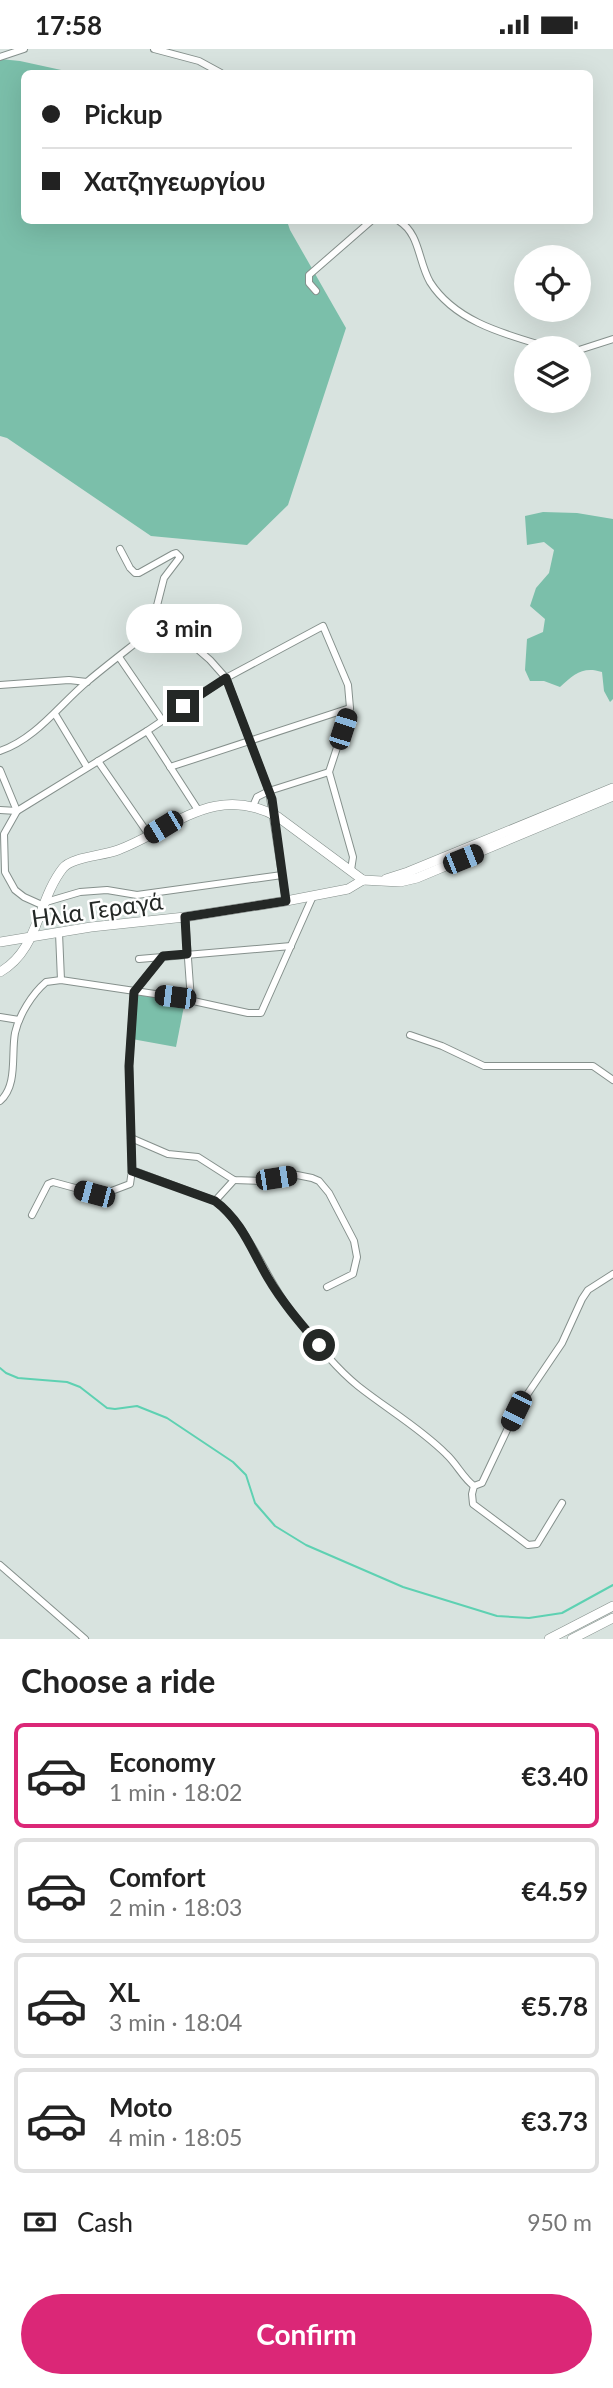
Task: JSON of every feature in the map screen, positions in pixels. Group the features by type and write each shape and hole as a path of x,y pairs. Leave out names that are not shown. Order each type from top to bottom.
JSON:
{"street":[{"path":"0,57 24,49"},
{"path":"154,49 190,58 214,70"},
{"path":"316,291 309,283 309,275 367,224"},
{"path":"403,224 410,229 429,280 452,305 477,323 515,336"},
{"path":"591,346 613,339"},
{"path":"120,549 135,573 173,554 176,553 180,557 164,578 149,632"},
{"path":"0,751 13,745 55,714 86,682 164,621 210,660 226,678 269,791 286,901"},
{"path":"282,875 137,895 117,890 80,892 45,904 23,897 3,872 4,834 17,811 147,731 226,678 323,626 348,685 350,708 329,772 353,857 351,870"},
{"path":"119,657 162,720"},
{"path":"0,685 69,680 86,682"},
{"path":"170,767 350,708"},
{"path":"55,714 87,767"},
{"path":"147,731 198,810"},
{"path":"98,761 149,835"},
{"path":"0,770 17,811"},
{"path":"253,806 257,797 269,791 329,772"},
{"path":"384,879 420,867 613,788"},
{"name":"Ηλία Γεραγά","path":"0,942 286,901 348,889 363,880 384,879 400,882 417,878 613,796"},
{"path":"0,972 16,961 32,938 59,874 71,861 102,856 198,810 229,804 253,806 273,814 363,880"},
{"path":"0,810 17,811"},
{"path":"0,1101 8,1091 13,1043 19,1020 40,987 52,980 61,980 261,1013 313,896"},
{"path":"185,917 191,1000"},
{"path":"58,933 61,980"},
{"path":"139,959 291,946"},
{"path":"32,1215 48,1184 53,1182 101,1195 130,1184 132,1171 129,1066 134,992 163,956"},
{"path":"0,1017 19,1020"},
{"path":"410,1035 442,1046 484,1066 593,1066 613,1080"},
{"path":"0,1077 11,1076"},
{"path":"131,1138 168,1154 198,1157 234,1180 260,1181 305,1175 319,1181 351,1234 357,1257 353,1274 327,1287"},
{"path":"132,1171 215,1201 232,1216 269,1280 330,1358 358,1386 446,1454 474,1486"},
{"path":"215,1201 234,1180"},
{"path":"562,1503 537,1544 533,1546 473,1504 472,1494 474,1486 482,1482 516,1411 562,1343 582,1299 588,1290 613,1274"},
{"path":"0,1565 85,1639"},
{"path":"549,1639 613,1606"},
{"path":"572,1639 613,1618"}],"green space":[{"path":"0,59 61,70 21,70 21,224 288,224 346,328 288,505 247,545 151,536 7,438 0,436"},
{"path":"543,512 577,513 613,519 613,699 610,702 604,691 602,672 579,672 560,687 544,681 530,681 525,670 527,639 543,632 545,619 530,606 536,588 549,573 554,550 544,542 527,545 525,516"},
{"path":"136,995 185,1001 176,1047 132,1039"}],"waterway":[{"path":"0,1368 18,1378 67,1382 80,1387 107,1408 137,1406 167,1418 233,1462 246,1475 255,1503 275,1526 306,1545 403,1587 497,1616 529,1618 562,1613 613,1585"}],"route":[{"path":"183,706 226,678 272,799 286,901 185,917 187,954 163,956 134,992 129,1066 132,1171 215,1201 226,1209 242,1230 269,1280 319,1345"}]}
